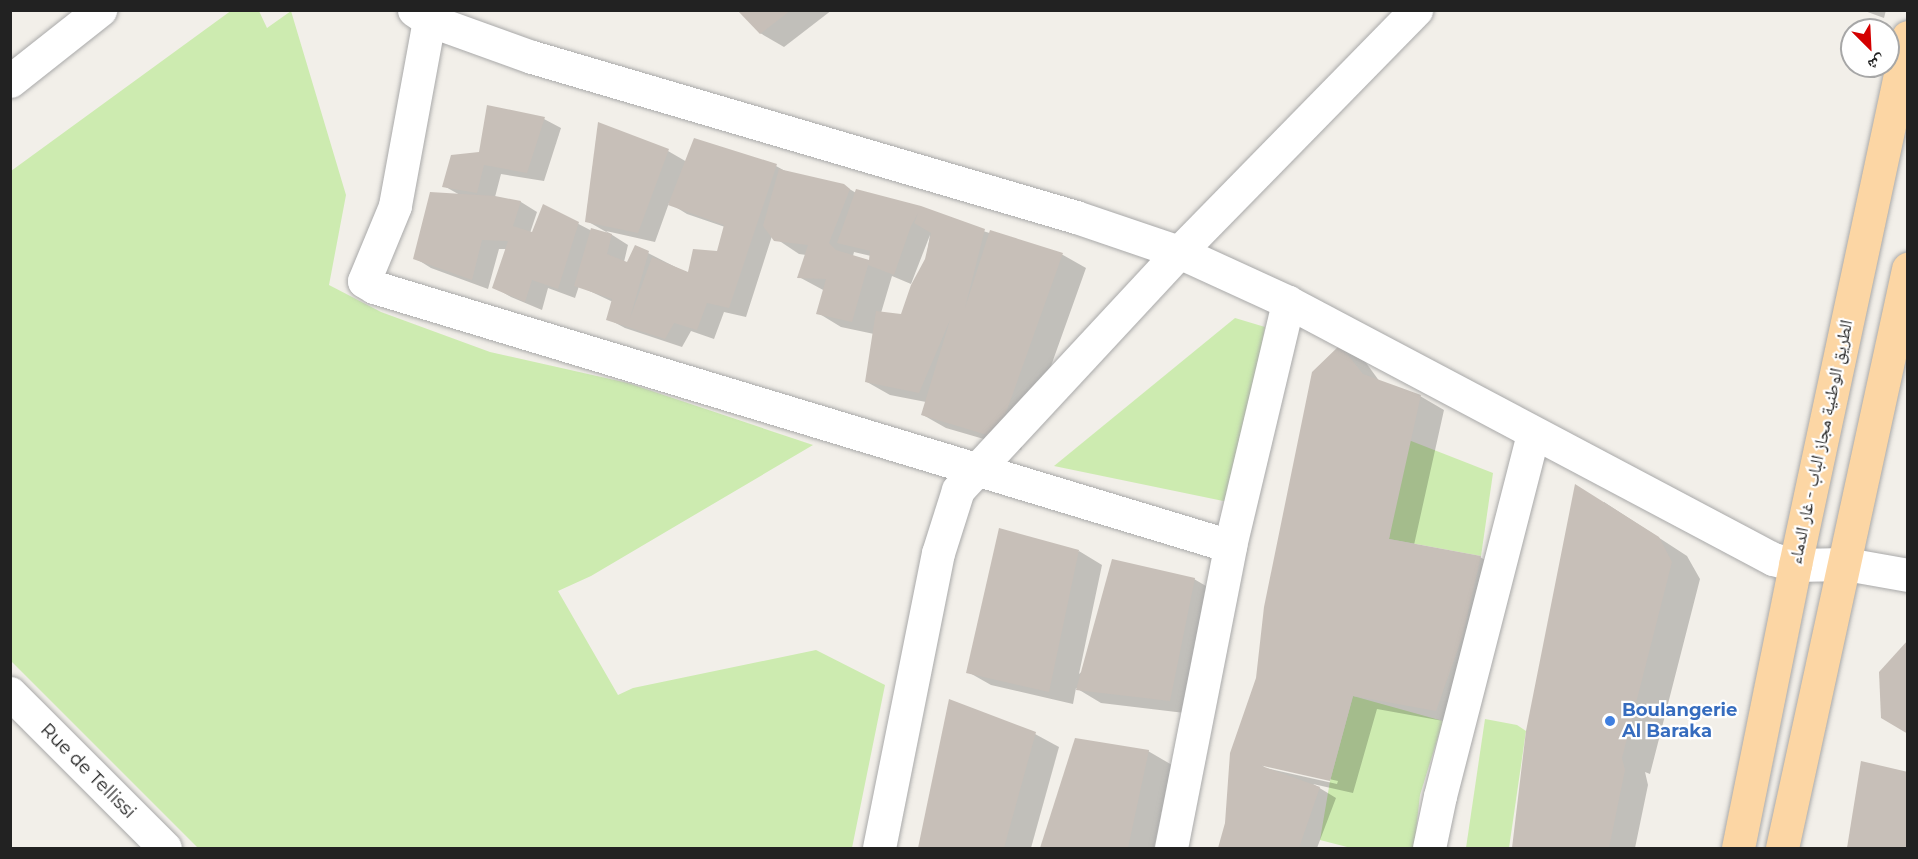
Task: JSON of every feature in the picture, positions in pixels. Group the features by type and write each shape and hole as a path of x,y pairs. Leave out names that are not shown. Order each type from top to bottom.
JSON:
{"main road":[{"name":"الطريق الوطنية مجاز الباب - غار الدماء","path":"1738,849 1795,566 1908,37"},
{"path":"1782,849 1846,564 1908,269"}],"street":[{"path":"10,81 99,10"},
{"path":"879,849 948,517 958,490 1179,252 1416,10"},
{"path":"1230,546 975,471 374,287 364,281 395,206 421,15 532,57 1077,217 1179,252 1288,302 1533,434 1773,559 1795,566 1846,564 1908,575"},
{"path":"1171,849 1230,546 1288,302"},
{"path":"1429,849 1440,796 1533,434"},
{"name":"Rue de Tellissi","path":"10,693 165,849"}],"green space":[{"path":"232,10 259,11 267,28 291,11 346,195 329,285 381,312 490,352 628,383 813,445 591,576 558,591 618,695 633,688 816,650 885,685 852,848 198,848 11,661 11,171"},
{"path":"1235,318 1265,327 1233,503 1054,466"},
{"path":"1406,439 1493,473 1481,556 1389,539"},
{"path":"1353,696 1443,721 1420,795 1414,848 1351,848 1320,840 1330,781"},
{"path":"1485,719 1517,725 1526,731 1509,848 1466,848"}],"building":[{"path":"737,10 791,10 760,34"},
{"path":"487,105 545,117 527,173 484,165 477,193 442,187 451,155 479,152"},
{"path":"598,122 669,149 638,233 585,222"},
{"path":"694,138 777,164 729,308 707,303 697,330 674,323 665,339 606,320 612,299 574,286 591,228 612,234 607,254 627,262 635,245 649,251 630,318 652,257 688,272 693,249 717,251 724,225 668,205"},
{"path":"779,169 844,184 850,189 829,243 836,250 869,260 870,251 837,243 856,189 921,206 985,229 965,308 990,230 1063,253 997,438 921,415 950,320 919,393 865,382 876,311 901,314 911,285 925,259 931,233 914,223 918,213 911,226 894,275 868,265 852,322 816,314 826,279 797,278 808,245 774,241 763,226"},
{"path":"430,192 495,196 521,201 513,226 532,232 543,204 579,222 558,289 532,280 525,302 492,288 508,241 482,240 472,280 413,259"},
{"path":"1340,345 1363,374 1421,395 1389,539 1481,556 1463,635 1436,711 1353,696 1330,781 1259,765 1320,787 1299,848 1218,848 1225,823 1230,753 1256,678 1264,607 1312,372"},
{"path":"1575,484 1659,537 1672,562 1622,758 1625,770 1609,848 1512,848 1526,731"},
{"path":"999,528 1079,550 1049,692 966,673"},
{"path":"1112,559 1195,578 1170,701 1076,690"},
{"path":"1908,640 1908,734 1881,718 1879,672"},
{"path":"949,699 1036,732 1004,848 918,848"},
{"path":"1075,738 1149,750 1128,848 1040,848"},
{"path":"1861,761 1908,772 1908,848 1847,848"}],"place":[{"name":"Boulangerie Al Baraka","path":"1610,721"}]}
